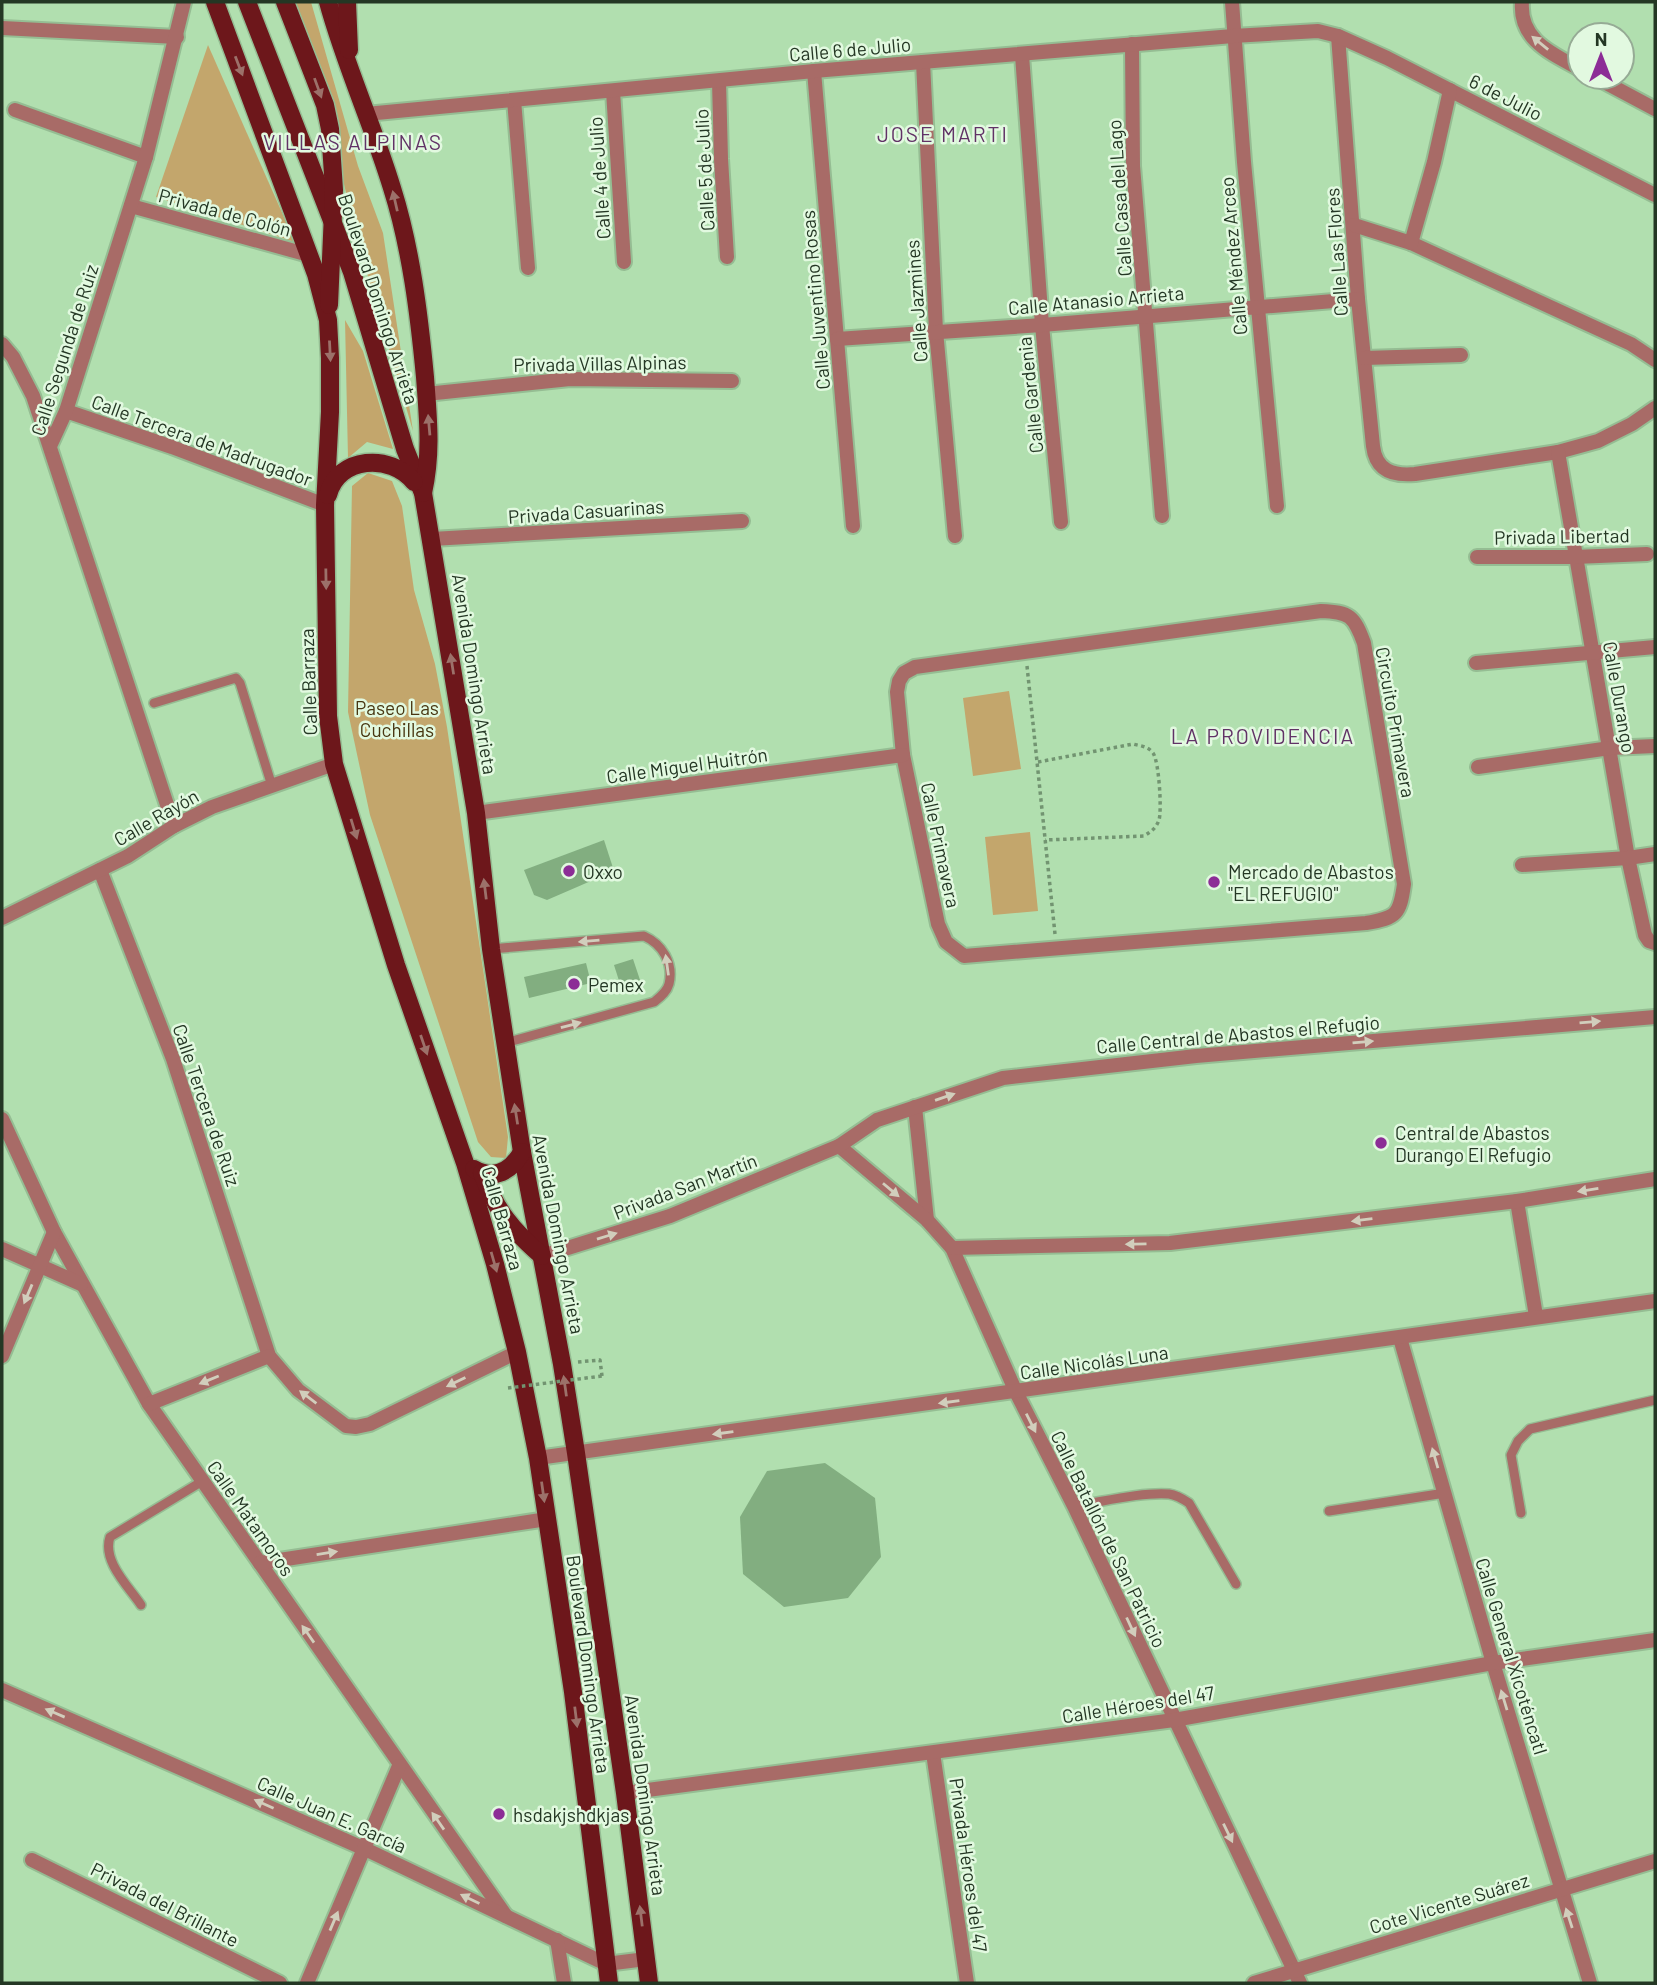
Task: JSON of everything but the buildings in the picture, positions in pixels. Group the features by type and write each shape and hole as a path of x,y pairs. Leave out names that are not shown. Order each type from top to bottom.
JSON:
{"main road":[{"name":"Calle Barraza","path":"215,2 317,274 328,320 330,412 325,505 328,716 334,764 396,965 465,1163 495,1264 517,1352"},
{"name":"Boulevard Domingo Arrieta","path":"247,2 332,215 352,272 405,449 423,493"},
{"path":"285,2 325,105 333,158 328,320"},
{"path":"328,2 393,189 412,272 430,442 429,465 423,493"},
{"path":"347,2 349,67"},
{"path":"325,505 330,489 340,476 353,466 369,461 386,462 399,468 410,476 423,493"},
{"name":"Avenida Domingo Arrieta","path":"423,493 476,813 491,949 522,1152 576,1454 625,1793 649,1983"},
{"path":"465,1163 482,1173 505,1171 514,1166 522,1152"},
{"path":"482,1173 500,1213 513,1230 542,1256"},
{"name":"Boulevard Domingo Arrieta","path":"517,1352 538,1458 573,1692 609,1983"}],"street":[{"name":"Calle Segunda de Ruiz","path":"174,827 50,446 66,411 146,157 184,2"},
{"name":"Calle Méndez Arceo","path":"1232,2 1257,307 1277,506"},
{"path":"1522,2 1524,23 1532,39 1566,60"},
{"path":"2,28 177,37"},
{"name":"Calle 6 de Julio","path":"366,114 1132,44 1318,31 1338,36"},
{"name":"6 de Julio","path":"1338,36 1655,195"},
{"name":"Calle Las Flores","path":"1338,36 1358,299 1374,456 1378,464 1399,475 1558,452"},
{"name":"Calle Casa del Lago","path":"1132,44 1133,166 1162,516"},
{"name":"Calle Gardenia","path":"1022,55 1042,325 1062,522"},
{"name":"Calle Jazmines","path":"923,62 936,331 955,536"},
{"name":"Calle Juventino Rosas","path":"814,71 853,526"},
{"name":"Calle 5 de Julio","path":"719,81 727,257"},
{"path":"1411,243 1434,162 1450,90"},
{"name":"Calle 4 de Julio","path":"613,91 624,262"},
{"path":"1621,91 1655,109"},
{"path":"514,100 528,268"},
{"path":"15,110 146,157"},
{"name":"Privada de Colón","path":"131,205 309,255"},
{"path":"1354,225 1411,243 1631,344 1655,360"},
{"name":"Calle Atanasio Arrieta","path":"837,339 1358,299"},
{"path":"2,344 13,357 33,396 50,446"},
{"path":"1365,358 1461,355"},
{"name":"Privada Villas Alpinas","path":"426,394 570,379 732,381"},
{"path":"1558,452 1598,440 1632,424 1655,408"},
{"name":"Calle Tercera de Madrugador","path":"66,411 172,447 325,505"},
{"name":"Calle Durango","path":"1558,452 1628,858 1645,934 1649,941 1655,943"},
{"name":"Privada Casuarinas","path":"432,539 742,521"},
{"name":"Privada Libertad","path":"1477,557 1647,554"},
{"name":"Circuito Primavera","path":"903,755 897,692 904,673 915,667 1321,611 1350,616 1364,643 1404,884 1397,913 1386,920 964,956 946,942"},
{"path":"1476,663 1655,647"},
{"path":"1478,767 1610,748 1655,746"},
{"name":"Calle Miguel Huitrón","path":"476,813 903,755"},
{"name":"Calle Primavera","path":"903,755 938,924 946,942"},
{"name":"Calle Rayón","path":"2,918 128,856 212,807 334,764"},
{"path":"1522,865 1628,858 1655,853"},
{"name":"Calle Tercera de Ruiz","path":"100,870 173,1059 269,1356"},
{"name":"Calle Central de Abastos el Refugio","path":"839,1146 877,1120 1003,1078 1196,1056 1655,1017"},
{"path":"915,1107 927,1220"},
{"name":"Calle Matamoros","path":"2,1119 54,1232 149,1404 506,1916"},
{"name":"Calle Batallón de San Patricio","path":"839,1146 927,1220 952,1248 1016,1392 1074,1507 1298,1977"},
{"name":"Privada San Martín","path":"542,1256 670,1216 839,1146"},
{"path":"952,1248 1170,1243 1517,1201 1655,1179"},
{"path":"1517,1201 1536,1316"},
{"path":"2,1356 54,1232"},
{"path":"2,1249 81,1284"},
{"name":"Calle Nicolás Luna","path":"538,1458 1655,1301"},
{"name":"Calle General Xicoténcatl","path":"1400,1338 1493,1663 1590,1983"},
{"path":"149,1404 269,1356 298,1390 346,1426 356,1427 370,1424 517,1352"},
{"path":"260,1563 547,1519"},
{"name":"Calle Héroes del 47","path":"625,1793 1174,1720 1493,1663 1655,1640"},
{"name":"Calle Juan E. García","path":"2,1690 365,1849 606,1964"},
{"name":"Privada Héroes del 47","path":"933,1753 967,1983"},
{"path":"307,1983 399,1766"},
{"name":"Privada del Brillante","path":"32,1860 280,1983"},
{"name":"Cote Vicente Suárez","path":"1254,1983 1298,1977 1560,1889 1655,1861"},
{"path":"558,1940 564,1983"},
{"path":"606,1964 646,1959"}],"lane":[{"path":"154,703 236,678 240,683 272,786"},
{"path":"491,949 644,936 656,942 666,954 669,982 665,992 654,1002 505,1042"},
{"path":"1521,1513 1511,1455 1518,1441 1530,1429 1655,1400"},
{"path":"141,1605 110,1560 107,1547 110,1537 201,1482"},
{"path":"1329,1511 1445,1493"},
{"path":"1074,1507 1153,1495 1170,1494 1179,1497 1189,1503 1236,1584"}],"path":[{"path":"1025,650 1057,950"},
{"path":"1038,762 1133,744 1148,747 1155,755 1160,801 1160,817 1155,829 1144,836 1045,840"},
{"path":"508,1388 602,1376 600,1360"}],"green space":[{"path":"291,2 311,2 358,166 383,233 413,431 359,246 334,143"},
{"path":"208,45 295,242 156,197"},
{"path":"345,320 363,351 393,449 367,442 348,458"},
{"name":"Paseo Las Cuchillas","path":"368,473 392,481 402,506 414,590 435,664 447,727 508,1137 506,1158 491,1157 478,1142 370,815 348,712 352,486"},
{"path":"1009,691 1021,769 973,776 963,698"},
{"path":"1030,832 1038,911 993,915 985,837"}],"place":[{"name":"Oxxo","path":"569,871"},
{"name":"Mercado de Abastos \"EL REFUGIO\"","path":"1214,882"},
{"name":"Pemex","path":"574,984"},
{"name":"Central de Abastos Durango El Refugio","path":"1381,1143"},
{"name":"hsdakjshdkjas","path":"499,1814"}],"district":[{"name":"JOSE MARTI","path":"943,133"},
{"name":"VILLAS ALPINAS","path":"353,141"},
{"name":"LA PROVIDENCIA","path":"1263,735"}]}
